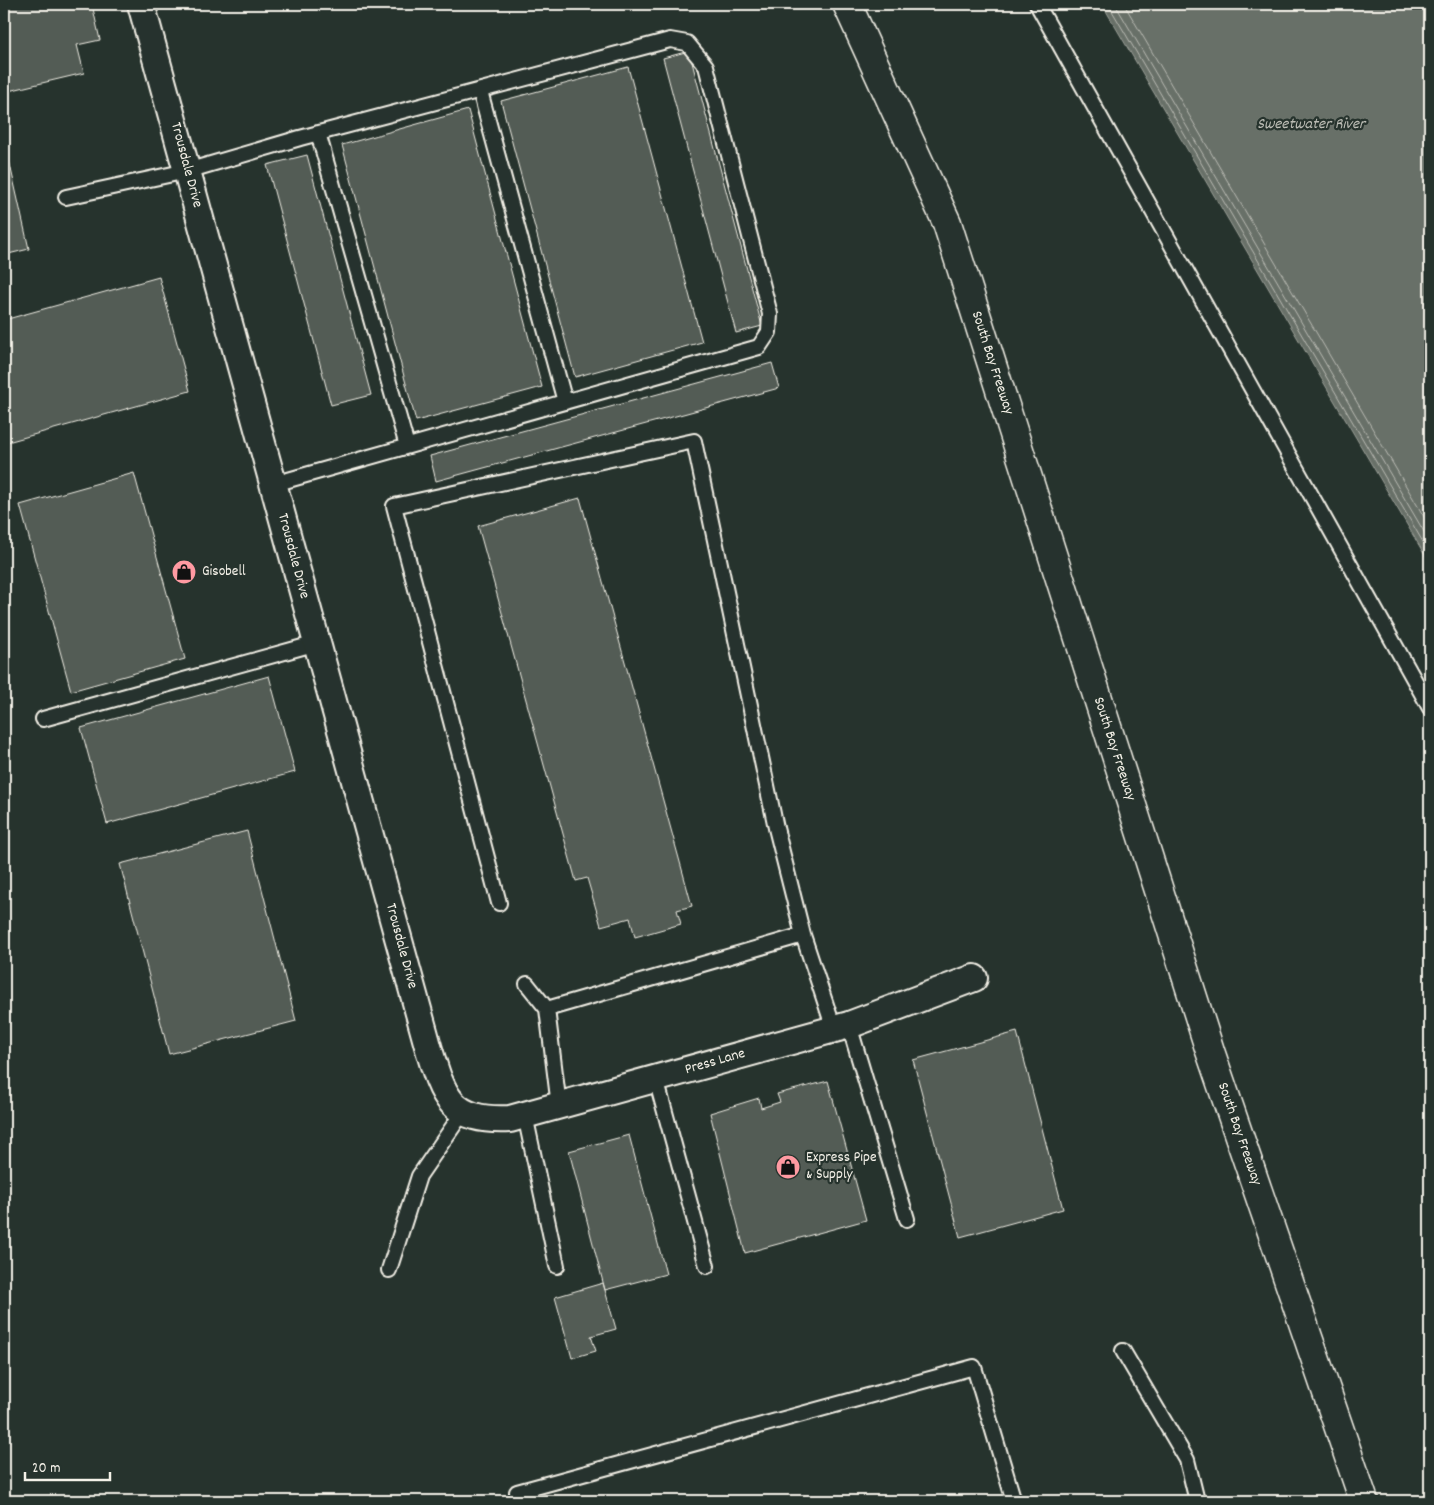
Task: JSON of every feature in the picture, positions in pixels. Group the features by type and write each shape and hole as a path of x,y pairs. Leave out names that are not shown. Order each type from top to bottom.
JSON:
{"highway":[{"name":"South Bay Freeway","path":"847,4 947,223 1210,1051 1364,1501"}],"street":[{"name":"Trousdale Drive","path":"141,4 440,1084 458,1108"},
{"name":"Press Lane","path":"458,1108 486,1120 510,1119 842,1027 974,978"}],"lane":[{"path":"1037,4 1430,708"},
{"path":"66,197 187,170 318,133 670,40 687,43 706,66 770,314 769,332 760,347 274,484"},
{"path":"480,91 565,402"},
{"path":"318,133 407,446"},
{"path":"500,903 394,506 694,441 776,828 803,935 842,1027 907,1219"},
{"path":"43,719 317,643"},
{"path":"547,1009 803,935"},
{"path":"527,984 547,1009 558,1106"},
{"path":"656,1079 707,1266"},
{"path":"389,1270 419,1176 458,1108"},
{"path":"525,1115 557,1266"},
{"path":"1123,1351 1187,1460 1197,1501"},
{"path":"517,1492 974,1367 1014,1501"}],"water":[{"name":"Sweetwater River","path":"1102,4 1430,4 1430,564"}],"building":[{"path":"4,4 92,4 100,40 77,45 84,73 4,92"},
{"path":"689,51 762,326 736,333 663,58"},
{"path":"628,67 702,342 575,377 501,101"},
{"path":"468,110 542,387 416,421 342,145"},
{"path":"4,138 29,249 4,255"},
{"path":"307,155 371,395 331,405 267,165"},
{"path":"159,277 190,391 4,443 4,320"},
{"path":"772,363 779,388 436,481 430,456"},
{"path":"134,473 185,659 71,691 20,505"},
{"path":"580,498 692,906 677,910 681,924 635,937 630,918 601,926 587,878 576,881 478,526"},
{"path":"269,676 295,772 107,824 81,728"},
{"path":"247,831 296,1021 169,1054 120,864"},
{"path":"1017,1032 1063,1209 960,1237 913,1060"},
{"name":"Express Pipe & Supply","path":"828,1081 866,1220 745,1253 710,1113 759,1098 761,1108 780,1102 777,1094"},
{"path":"629,1135 666,1274 605,1290 569,1151"},
{"path":"603,1283 616,1329 591,1336 596,1351 572,1358 555,1297"}],"place":[{"name":"Gisobell","path":"184,572"},
{"name":"Express Pipe & Supply","path":"788,1167"}]}
